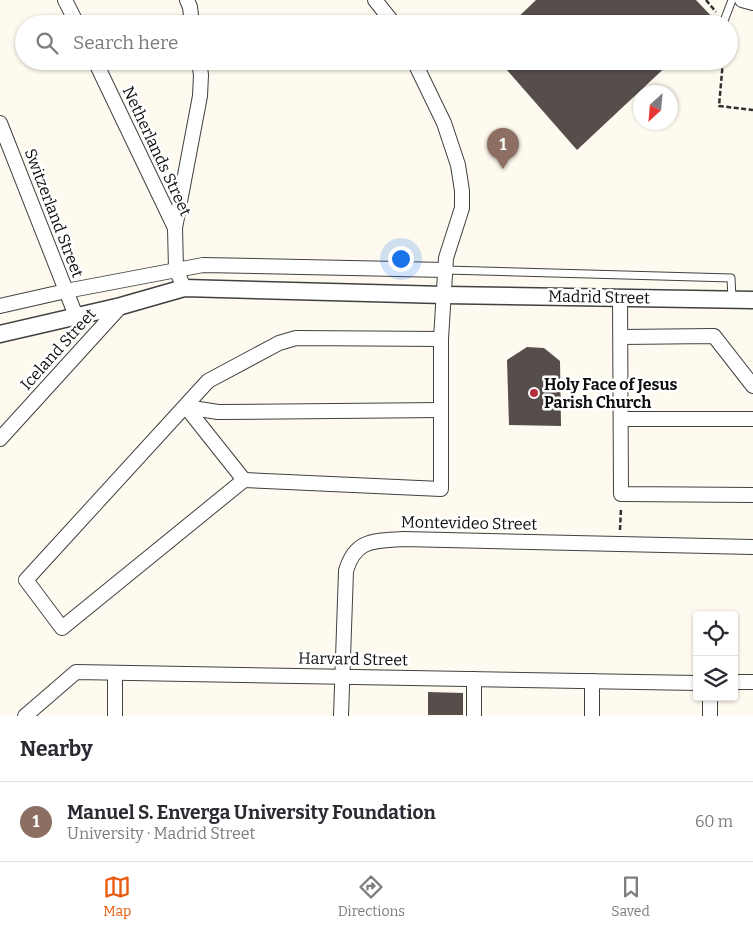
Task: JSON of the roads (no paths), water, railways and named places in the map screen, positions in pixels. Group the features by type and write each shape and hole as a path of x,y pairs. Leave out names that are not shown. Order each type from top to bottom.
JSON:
{"street":[{"path":"65,0 72,15"},
{"path":"186,0 190,7 191,15"},
{"path":"375,0 387,15"},
{"path":"742,0 753,3"},
{"name":"Netherlands Street","path":"99,70 175,228 176,269 184,288"},
{"path":"175,228 200,96 201,70"},
{"path":"418,70 444,124 458,165 461,182 462,208 446,258 441,339 441,489 244,480 62,628 26,580 208,381 279,343 296,338 441,339"},
{"name":"Switzerland Street","path":"0,123 76,316"},
{"path":"0,306 66,291 203,265 446,270"},
{"name":"Madrid Street","path":"0,334 121,306 184,288 444,295 620,296 753,300"},
{"path":"620,296 621,494 753,495"},
{"name":"Iceland Street","path":"0,439 6,428 121,306"},
{"path":"621,338 714,336 753,386"},
{"path":"186,407 218,412 441,410"},
{"path":"186,407 244,480"},
{"path":"621,419 753,419"},
{"name":"Montevideo Street","path":"341,716 346,571 349,559 358,547 374,541 403,538 753,547"},
{"name":"Harvard Street","path":"25,716 76,672 693,683"},
{"path":"114,673 114,716"},
{"path":"474,679 474,716"},
{"path":"592,681 592,716"},
{"path":"738,682 753,682"},
{"path":"710,701 710,716"}],"lane":[{"path":"726,15 732,0"},
{"path":"446,270 731,278 732,299"}],"place":[{"name":"Manuel S. Enverga University Foundation","path":"503,169"},
{"name":"Holy Face of Jesus Parish Church","path":"534,393"}]}
